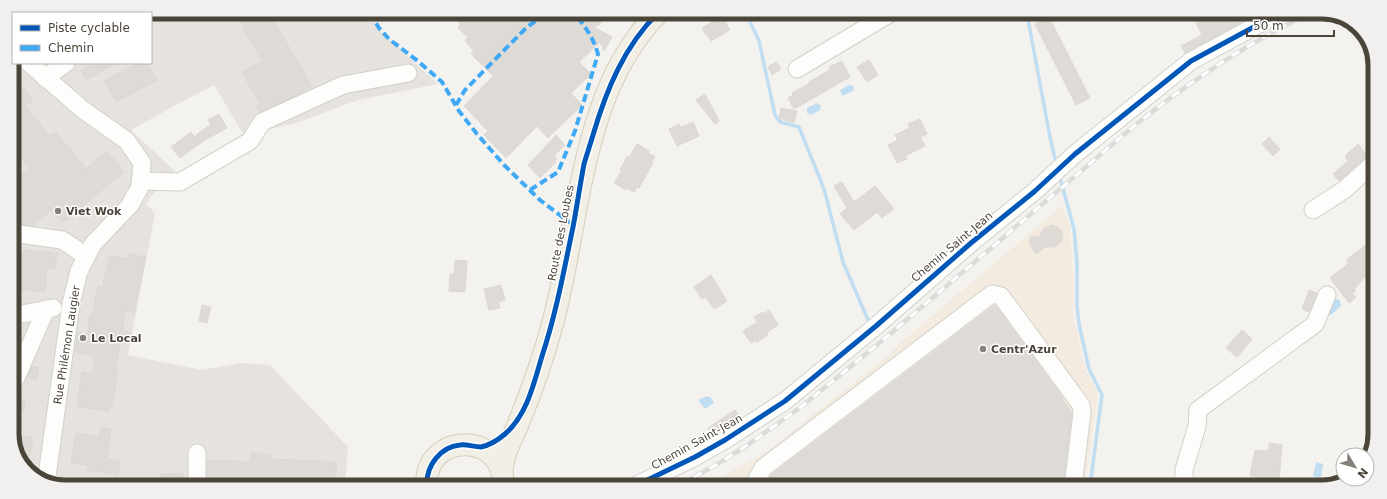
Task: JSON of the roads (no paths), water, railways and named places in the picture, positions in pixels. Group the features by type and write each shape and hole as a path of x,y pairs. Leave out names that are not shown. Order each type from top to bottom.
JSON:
{"main road":[{"name":"Route des Loubes","path":"503,480 505,453 519,424 536,378 553,321 585,163 597,122 609,89 618,70 631,48 652,19"},
{"name":"Route des Loubes","path":"480,447 491,444 506,433 514,424 525,406"},
{"path":"428,480 429,470 433,461 440,453 459,445 470,444 488,451 495,458 503,480"}],"street":[{"path":"797,69 881,19"},
{"name":"Chemin Saint-Jean","path":"647,480 695,457 725,440 785,401 876,326 971,242 1035,191 1075,154 1185,66 1269,19"},
{"name":"Rue Philémon Laugier","path":"30,64 82,109 127,141 142,163 140,187 130,204 93,244 79,271 71,304 47,476"},
{"path":"45,78 65,64"},
{"path":"140,181 180,182 250,141 262,122 343,85 408,73"},
{"path":"1314,210 1344,190 1368,168"},
{"path":"19,234 62,240 86,258"},
{"path":"756,480 763,468 992,294 1001,296 1081,405 1082,414 1074,480"},
{"path":"1184,480 1184,470 1197,426 1198,410 1315,324 1327,295"},
{"path":"19,315 71,304"},
{"path":"19,371 46,309"},
{"path":"197,453 197,480"}],"water":[{"path":"849,85 853,86 854,90 842,96 840,90"},
{"path":"817,103 821,106 820,110 811,115 807,113 807,108"},
{"path":"1338,299 1341,306 1331,315 1327,314 1327,309 1335,300"},
{"path":"707,396 711,398 714,403 705,409 698,400"},
{"path":"1316,462 1323,464 1321,478 1313,476"}],"waterway":[{"path":"749,19 759,41 775,115 780,122 799,127 824,189 843,262 868,320"},
{"path":"1028,19 1055,159"},
{"path":"1061,181 1074,229 1079,324 1089,369 1102,395 1091,480"}],"railway":[{"path":"689,480 749,444 801,407 889,335 1154,110 1239,52 1298,19"}],"place":[{"name":"Viet Wok","path":"58,211"},
{"name":"Le Local","path":"83,338"},
{"name":"Centr'Azur","path":"983,349"}]}
